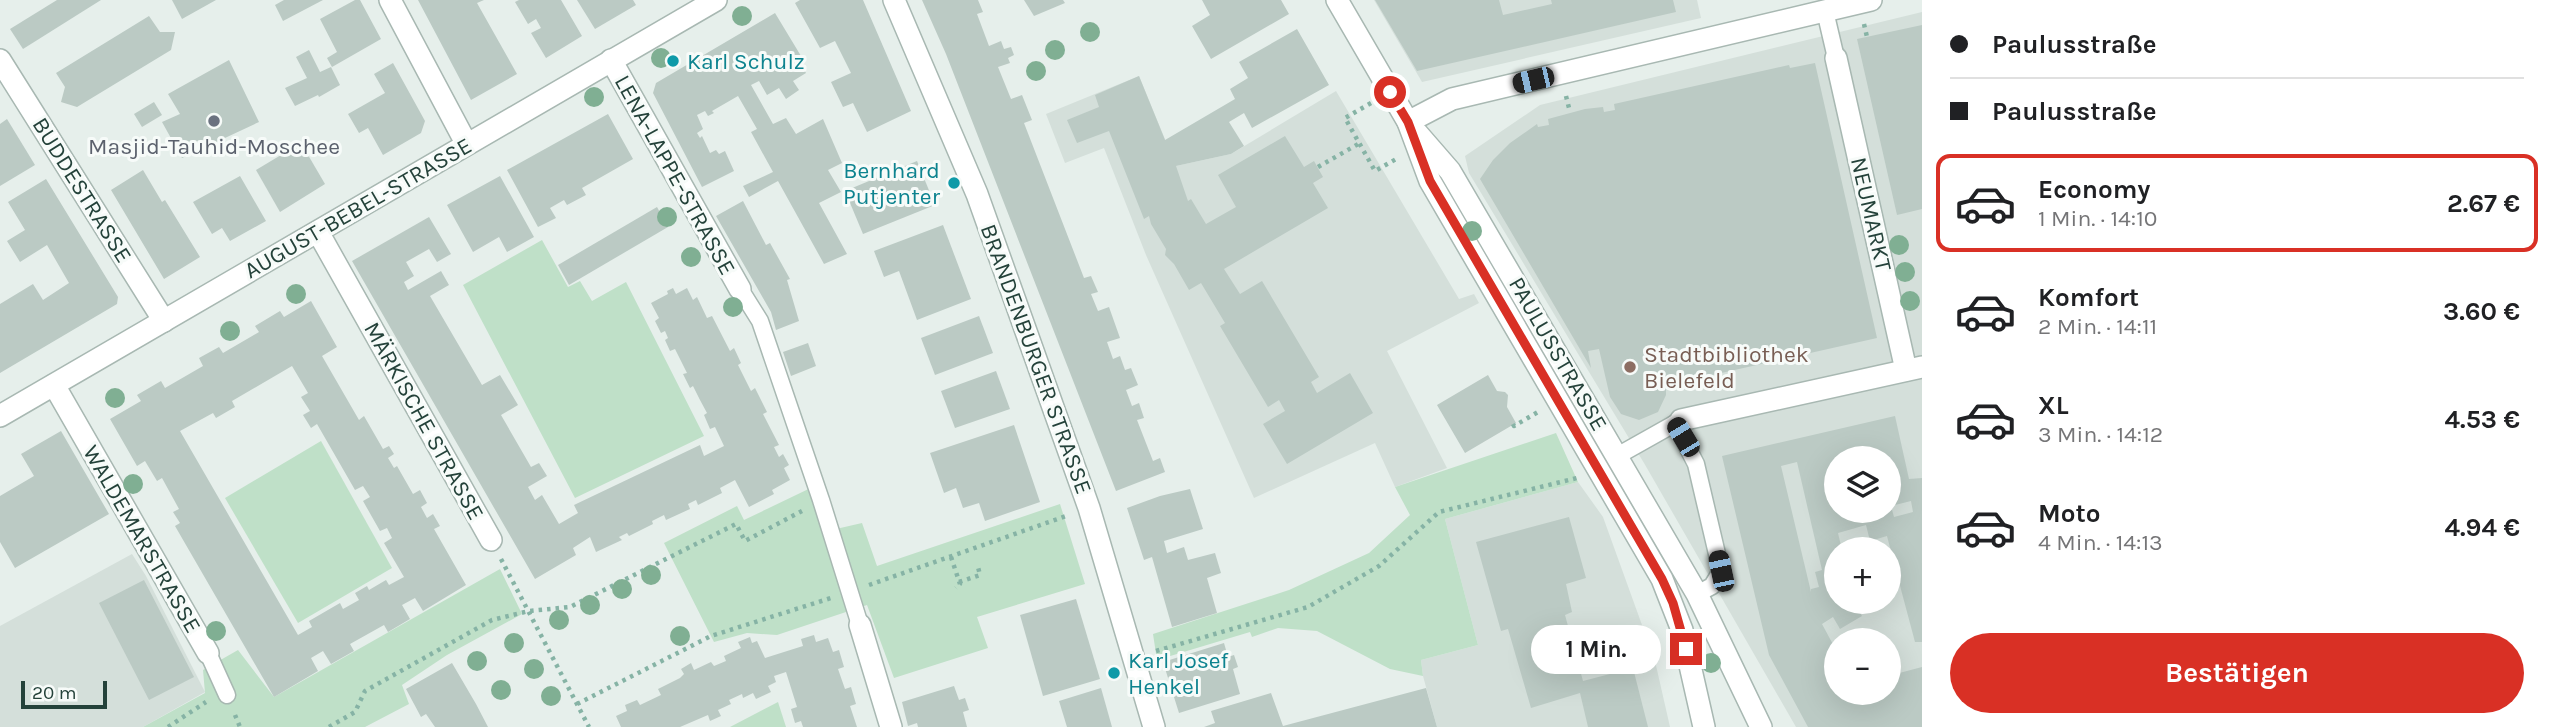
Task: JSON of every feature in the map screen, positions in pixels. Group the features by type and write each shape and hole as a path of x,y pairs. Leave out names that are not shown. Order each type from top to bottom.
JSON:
{"street":[{"path":"390,0 466,144"},
{"name":"AUGUST-BEBEL-STRASSE","path":"0,416 716,0"},
{"name":"BRANDENBURGER STRASSE","path":"894,0 977,194 1089,508 1154,727"},
{"name":"PAULUSSTRASSE","path":"1337,0 1408,122 1430,181 1662,579 1673,603 1704,727"},
{"path":"1408,122 1452,99 1871,0"},
{"name":"NEUMARKT","path":"1678,421 1914,369 1836,58"},
{"name":"BUDDESTRASSE","path":"0,60 164,321"},
{"name":"LENA-LAPPE-STRASSE","path":"611,60 740,289"},
{"name":"PAULUSSTRASSE","path":"1408,122 1450,171 1617,456 1697,594 1761,727"},
{"name":"MÄRKISCHE STRASSE","path":"318,232 491,540"},
{"name":"WALDEMARSTRASSE","path":"54,385 208,653"},
{"path":"1673,603 1697,594"},
{"path":"860,625 891,727"}],"lane":[{"path":"1825,10 1836,58"},
{"path":"740,289 760,321 860,625"},
{"path":"1617,456 1678,421 1696,464 1721,571 1712,586 1697,594"},
{"name":"WALDEMARSTRASSE","path":"208,653 227,695"}],"path":[{"path":"1345,118 1376,171"},
{"path":"1318,167 1360,143"},
{"path":"1135,657 1308,607 1379,566 1439,512 1581,477 1598,466"},
{"path":"329,727 355,712 365,691 492,620 529,611 570,607 736,524 745,541 821,500"},
{"path":"577,704 711,636 851,592 1089,508"},
{"name":"MÄRKISCHE STRASSE","path":"491,540 589,727"},
{"path":"951,557 960,584 956,588"},
{"path":"959,582 980,575 978,567"},
{"path":"168,727 208,701 227,695"}],"shaded area":[{"path":"1374,0 1697,0 1701,18 1422,82"},
{"path":"1922,12 1922,727 1796,727 1644,463 1469,173 1465,156 1540,105"},
{"path":"1139,76 1176,166 1231,154 1336,91 1459,299 1474,294 1479,303 1387,351 1447,468 1395,487 1375,443 1254,498 1146,255 1104,148 1065,163 1046,114"},
{"path":"1578,482 1603,517 1655,661 1670,727 1437,727 1421,660 1478,645 1445,519"},
{"path":"132,554 205,692 143,727 0,727 0,626"}],"green space":[{"path":"542,240 568,287 580,281 592,301 626,282 704,436 575,498 463,285"},
{"path":"1556,433 1578,482 1445,519 1478,645 1421,660 1423,676 1390,669 1317,631 1278,628 1252,637 1250,632 1157,660 1153,634 1289,590 1369,553 1410,515 1395,487"},
{"path":"321,441 392,568 298,623 225,498"},
{"path":"821,483 836,529 862,523 877,566 1060,504 1085,584 977,617 988,648 894,678 867,605 777,635 747,633 714,642 664,543 737,506 744,520"},
{"path":"500,569 522,614 447,655 402,685 409,704 365,727 143,727 205,693 203,670 238,650 274,697"},
{"path":"778,702 786,727 730,727"}],"building":[{"path":"57,0 101,0 23,49 10,29"},
{"path":"172,0 216,0 182,19"},
{"path":"284,0 323,0 283,21 275,5"},
{"path":"355,0 360,0 381,39 332,67 327,58 337,52 320,19"},
{"path":"418,0 484,0 477,3 517,74 471,100"},
{"path":"561,0 582,36 546,58 531,33 541,28 536,19 528,24 515,2"},
{"path":"577,0 633,0 636,5 595,29"},
{"path":"800,0 863,0 911,111 867,132 853,103 843,107 831,82 851,73 835,41 820,48 795,3"},
{"path":"922,0 978,0 983,12 977,14 989,46 1001,41 1004,49 1011,47 1014,55 1008,58 1010,63 998,67 1011,99 1022,95 1032,120 1024,123 1084,278 1091,276 1098,292 1091,294 1098,311 1109,307 1120,338 1107,342 1113,359 1120,356 1125,370 1131,368 1138,385 1126,390 1132,406 1139,403 1144,418 1137,420 1153,461 1160,458 1165,472 1116,491 946,54"},
{"path":"1024,0 1063,0 1065,3 1034,16"},
{"path":"1202,0 1281,0 1289,14 1211,59 1192,26 1210,15"},
{"path":"1375,0 1499,0 1503,15 1552,4 1551,0 1673,0 1676,12 1417,71"},
{"path":"775,13 801,56 798,58 806,73 793,81 799,90 786,99 779,88 767,95 759,81 751,85 773,124 786,118 796,134 823,119 842,163 828,170 841,192 819,203 847,254 824,264 778,181 749,197 743,186 773,172 751,132 757,129 738,96 708,116 705,111 697,115 703,129 697,133 700,138 702,136 710,153 716,150 719,154 725,151 734,171 702,187 653,93 656,83"},
{"path":"149,16 160,32 175,32 171,50 77,107 61,102 65,87 56,73"},
{"path":"1922,25 1922,209 1897,215 1857,39"},
{"path":"1297,29 1329,85 1252,128 1244,113 1229,122 1244,146 1231,154 1176,166 1188,201 1191,199 1206,224 1236,207 1218,175 1285,136 1304,167 1314,161 1323,177 1313,183 1328,208 1224,269 1240,294 1262,281 1319,377 1311,382 1317,393 1350,373 1373,413 1287,464 1263,424 1285,411 1279,400 1268,407 1220,326 1225,323 1201,283 1189,290 1174,264 1165,255 1166,249 1149,216 1144,219 1109,131 1077,143 1067,120 1099,107 1095,95 1139,76 1165,140 1235,99 1230,89 1248,78 1239,62"},
{"path":"309,50 320,72 331,67 340,85 295,106 285,88 307,78 296,57"},
{"path":"229,60 259,122 182,158 162,122 180,114 168,94"},
{"path":"393,63 425,121 421,133 383,155 368,128 359,133 348,114 385,93 374,74"},
{"path":"1815,63 1877,338 1677,383 1677,380 1666,382 1666,395 1658,412 1639,420 1621,414 1610,397 1599,349 1588,351 1591,368 1480,179 1493,160 1510,143 1537,124 1538,127 1549,125 1548,119 1585,109 1603,107 1604,112 1615,110 1614,104 1789,65 1790,68"},
{"path":"154,102 162,115 142,127 134,114"},
{"path":"608,114 633,159 582,188 586,195 567,205 564,200 550,208 556,218 538,227 507,170"},
{"path":"7,119 35,165 0,186 0,124"},
{"path":"301,143 325,184 280,212 256,170"},
{"path":"917,161 935,205 863,234 845,191"},
{"path":"143,170 200,257 164,279 111,190"},
{"path":"240,176 266,221 230,241 222,228 212,234 193,202"},
{"path":"500,176 534,237 507,252 499,237 473,252 447,205"},
{"path":"46,179 118,297 117,304 0,373 0,304 33,284 43,300 69,283 47,245 20,262 7,241 25,230 8,202"},
{"path":"743,201 766,245 770,243 790,279 787,280 799,321 776,330 771,312 716,216"},
{"path":"657,207 668,227 569,285 558,265"},
{"path":"429,217 451,254 437,262 429,249 406,262 414,276 404,282 408,290 441,271 449,285 430,296 482,385 500,375 518,405 501,415 531,467 539,463 547,476 528,487 535,500 542,495 559,524 578,513 574,505 700,445 704,456 724,446 715,427 710,429 704,415 707,413 693,386 690,388 683,374 687,373 675,349 670,351 665,340 668,338 665,331 661,333 655,321 659,318 651,303 668,294 667,291 673,288 676,294 687,288 693,300 697,297 707,318 712,316 730,351 734,348 741,363 738,365 751,391 755,388 767,412 763,414 779,445 774,447 779,457 783,454 789,465 784,468 790,480 772,490 774,494 749,507 735,480 720,488 722,493 698,505 696,500 688,504 690,509 666,520 664,515 652,521 653,524 629,536 627,533 619,537 622,540 596,552 590,537 573,548 576,555 535,579 352,261"},
{"path":"943,225 971,299 917,320 899,271 884,277 874,251"},
{"path":"311,301 337,347 322,356 359,420 364,416 383,449 389,446 394,454 388,458 394,468 397,466 413,494 420,490 427,503 421,507 427,518 433,514 440,526 434,529 466,585 423,611 415,598 402,605 410,619 388,632 384,625 350,644 354,651 331,664 323,651 311,658 318,671 274,697 175,526 180,523 173,512 179,509 162,478 157,481 145,461 137,466 110,419 141,401 137,395 161,381 165,388 203,366 199,358 219,347 223,353 259,332 255,326 280,311 284,317","holes":["292,366 308,393 301,397 310,411 303,415 311,428 317,424 355,490 363,486 370,497 363,501 380,531 387,528 392,538 384,543 404,577 389,585 386,580 369,590 367,586 355,593 359,600 343,609 340,603 309,621 312,627 298,635 180,431 213,413 216,418 235,407 232,401"]},
{"path":"979,316 993,353 935,375 921,338"},
{"path":"808,343 816,366 791,376 783,352"},
{"path":"996,371 1010,409 955,428 941,391"},
{"path":"1488,375 1497,391 1508,395 1507,407 1516,423 1465,453 1437,405"},
{"path":"1895,416 1909,479 1922,478 1922,642 1915,642 1901,590 1901,537 1869,537 1866,525 1838,533 1839,537 1824,537 1824,614 1862,616 1842,628 1833,617 1822,624 1824,705 1901,705 1901,673 1922,667 1922,727 1808,727 1769,655 1722,456","holes":["1797,462 1822,570 1815,572 1819,587 1811,589 1811,592 1781,466"]},
{"path":"1014,425 1040,502 985,521 979,503 963,508 956,488 944,493 930,453"},
{"path":"61,431 109,514 15,568 0,542 0,496 34,476 21,454"},
{"path":"1190,489 1203,529 1164,541 1167,553 1184,547 1188,560 1215,553 1221,573 1207,578 1217,613 1172,627 1152,557 1144,560 1127,508"},
{"path":"1569,517 1586,578 1566,584 1572,612 1565,615 1583,681 1633,668 1648,727 1588,727 1580,693 1531,708 1508,629 1501,631 1476,542"},
{"path":"144,580 194,677 149,700 99,603"},
{"path":"1076,599 1100,679 1043,696 1020,615"},
{"path":"814,635 816,642 828,638 833,652 839,650 844,667 838,669 845,689 851,687 856,704 850,706 857,727 803,727 801,721 795,723 791,709 797,707 786,672 774,676 776,682 768,686 771,692 756,699 753,693 743,698 742,694 729,700 731,704 718,710 721,716 710,721 708,715 680,727 621,727 616,716 627,711 625,705 637,700 640,705 661,695 658,689 680,678 684,674 681,669 691,663 694,670 711,662 714,666 726,661 724,656 741,648 738,642 750,637 752,643 757,641 765,658 803,646 801,639"},
{"path":"1224,643 1228,657 1234,655 1238,667 1233,669 1240,694 1179,713 1163,662"},
{"path":"452,663 488,727 435,727 426,714 421,717 406,689"},
{"path":"954,686 959,700 965,698 969,710 963,712 967,727 918,727 917,723 908,726 902,702"},
{"path":"1101,688 1112,727 1067,727 1059,701"},
{"path":"1426,688 1437,727 1204,727 1215,723 1211,711 1271,693 1283,726"}],"place":[{"name":"Karl Schulz","path":"673,61"},
{"name":"Masjid-Tauhid-Moschee","path":"214,121"},
{"name":"Bernhard Putjenter","path":"954,183"},
{"name":"Stadtbibliothek Bielefeld","path":"1630,367"},
{"name":"Karl Josef Henkel","path":"1114,673"}],"route":[{"path":"1390,92 1408,122 1430,181 1662,579 1673,603 1686,649"}]}
